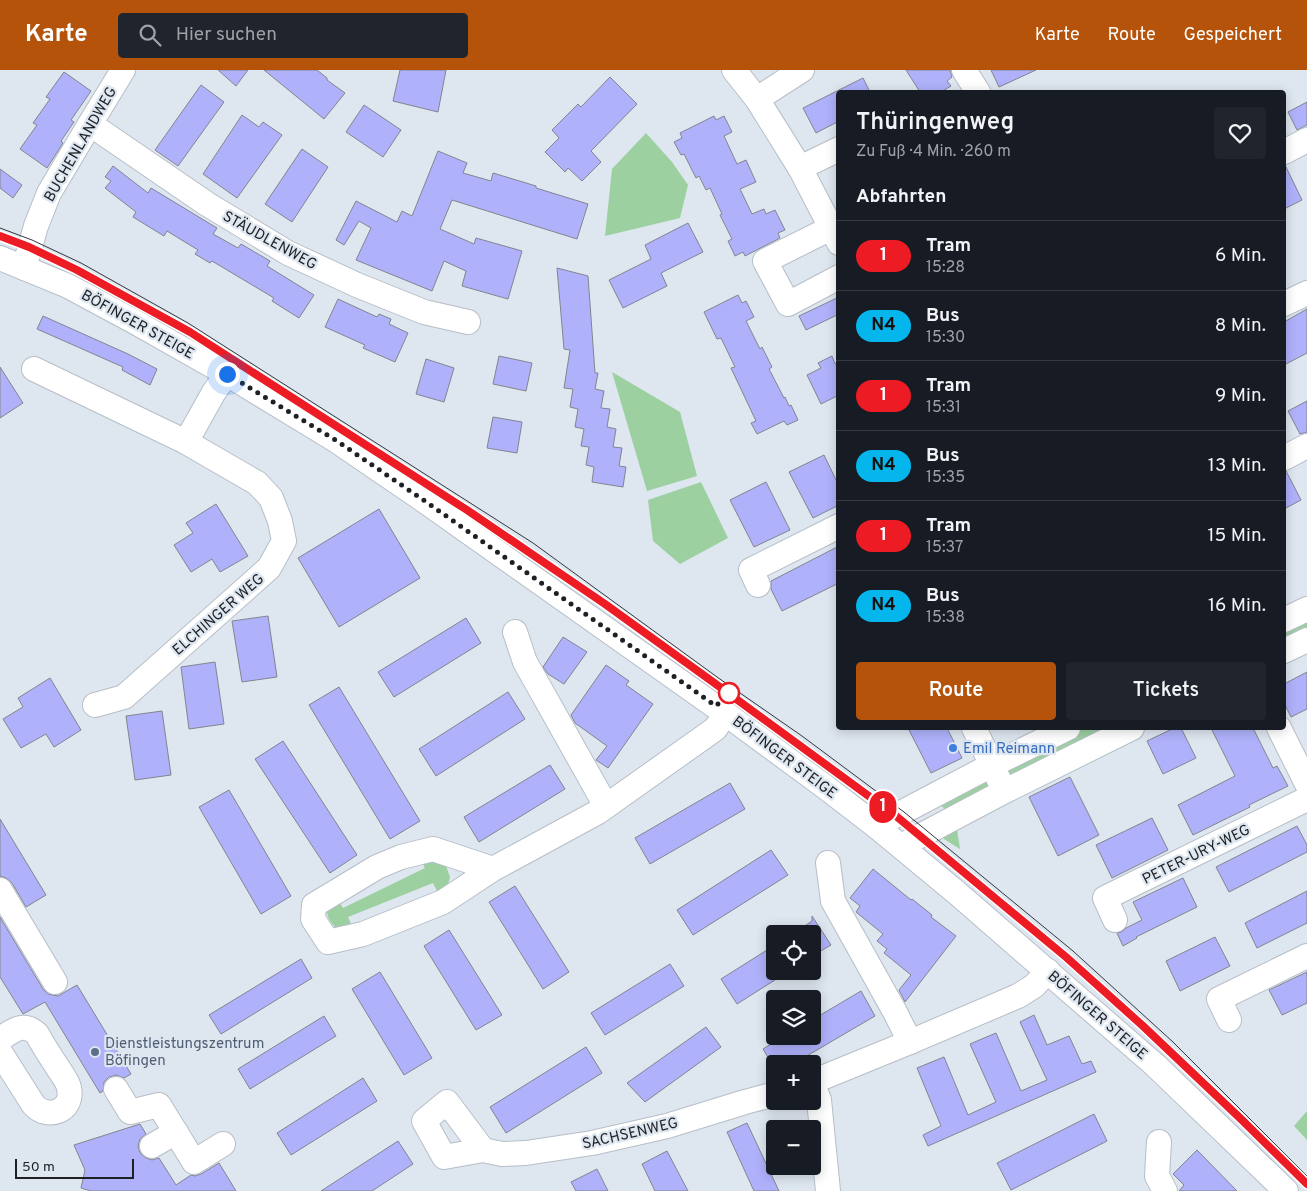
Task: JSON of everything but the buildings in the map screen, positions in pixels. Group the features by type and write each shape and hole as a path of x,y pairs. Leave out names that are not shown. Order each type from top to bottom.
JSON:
{"street":[{"path":"734,70 757,99 800,168 835,235 765,262 788,304 836,279"},
{"path":"757,99 802,70"},
{"path":"964,70 977,90"},
{"name":"BUCHENLANDWEG","path":"24,268 36,226 49,193 90,124 116,73"},
{"name":"STÄUDLENWEG","path":"90,124 207,204 288,253 358,285 416,308 468,322"},
{"path":"1286,151 1307,140"},
{"path":"800,168 836,150"},
{"name":"BÖFINGER STEIGE","path":"0,258 68,286 136,322 227,374 337,441 726,714 876,826 1048,971 1155,1065 1286,1191"},
{"path":"1286,303 1307,293"},
{"name":"ELCHINGER WEG","path":"34,369 186,442 257,483 271,498 280,521 284,540 269,568 124,696 95,705"},
{"path":"186,442 214,392 227,374"},
{"path":"1286,457 1307,446"},
{"path":"758,586 751,570 836,528"},
{"path":"1286,619 1307,609"},
{"path":"515,632 525,662 606,806"},
{"path":"1286,650 1307,640"},
{"path":"493,869 433,848 401,857 377,867 314,904 313,919 328,942 363,934 443,902 493,869 598,812 715,729 726,714"},
{"path":"975,730 1005,791"},
{"path":"876,826 992,765 1064,730"},
{"path":"901,846 1005,791 1128,730"},
{"path":"1280,730 1307,784"},
{"name":"PETER-URY-WEG","path":"1116,920 1105,898 1307,799"},
{"path":"448,854 458,872 458,892"},
{"path":"828,864 833,901 910,1042"},
{"path":"1,894 55,982"},
{"path":"1229,1020 1219,999 1307,956"},
{"path":"821,1078 1018,996 1034,986 1048,971"},
{"path":"116,1089 130,1112 167,1100 176,1132 194,1162 223,1144"},
{"name":"SACHSENWEG","path":"483,1150 502,1154 526,1153 592,1143 667,1126 766,1096"},
{"path":"820,1110 828,1191"},
{"path":"152,1146 176,1132"},
{"path":"1159,1142 1157,1176 1164,1191"}],"green space":[{"path":"646,133 672,162 688,185 680,218 605,236 612,169"},
{"path":"612,372 680,412 697,476 647,491"},
{"path":"701,482 728,538 680,564 653,541 648,500"},
{"path":"1307,614 1307,633 1286,644 1286,625"},
{"path":"1076,730 1113,730 1010,780 1003,765"},
{"path":"987,773 995,787 948,811 933,800"},
{"path":"945,829 957,829 960,849 944,839"},
{"path":"420,858 445,863 450,877 446,892 439,895 433,883 348,917 353,929 336,928 332,924 327,912 329,905 337,898 343,908 425,868"},
{"path":"1307,1111 1307,1140 1294,1126"}],"tram line":[{"path":"0,228 32,240 81,263 188,323 533,543 717,677 802,736 904,812 1073,951 1173,1042 1307,1176"},
{"path":"0,236 69,266 135,302"},
{"name":"1","path":"0,236 29,247 77,270 190,332 467,510 605,604 713,682 896,816 1066,957 1143,1026 1307,1184"},
{"path":"345,431 467,510 599,600"},
{"path":"753,711 896,816 992,895 1066,957 1218,1097"}],"place":[{"name":"Emil Reimann","path":"953,748"},
{"name":"Dienstleistungszentrum Böfingen","path":"95,1052"}],"route":[{"path":"227,374 337,441 716,706 729,693"}]}
